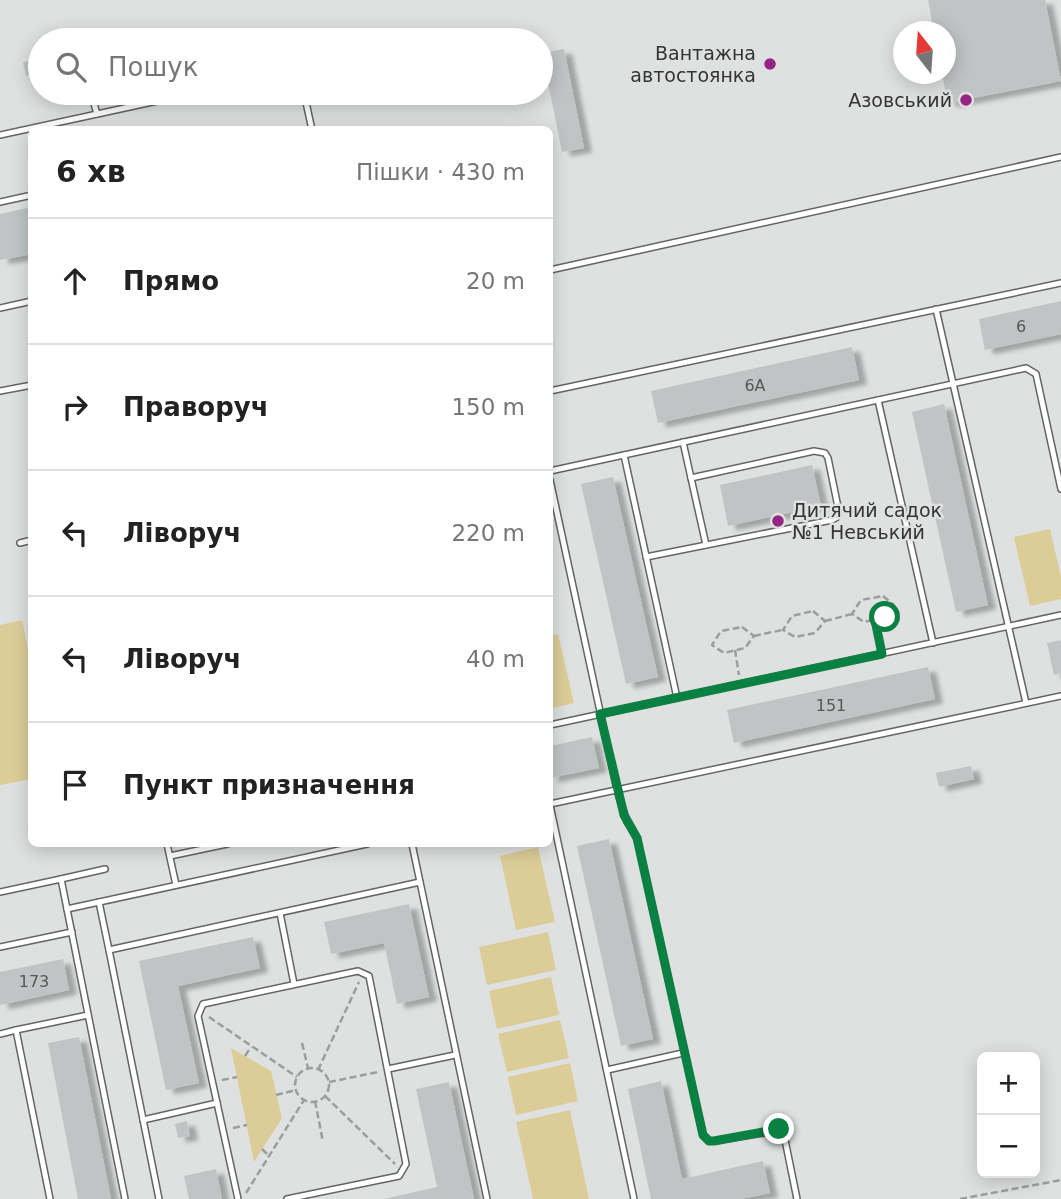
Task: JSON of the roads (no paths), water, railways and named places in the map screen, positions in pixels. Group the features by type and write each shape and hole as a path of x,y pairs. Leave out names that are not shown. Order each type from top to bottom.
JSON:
{"lane":[{"path":"95,105 97,114"},
{"path":"42,126 139,105"},
{"path":"307,105 311,126"},
{"path":"0,135 28,129"},
{"path":"553,269 1061,157"},
{"path":"0,202 28,196"},
{"path":"553,390 1061,283"},
{"path":"0,308 28,301"},
{"path":"936,309 1026,703"},
{"path":"553,470 1026,368 1036,374 1061,489"},
{"path":"0,391 28,385"},
{"path":"878,400 933,643"},
{"path":"683,442 706,545"},
{"path":"646,557 837,517 838,507 825,453 814,451 691,478"},
{"path":"624,455 677,698"},
{"path":"553,495 617,790 627,821 637,838 683,1053 705,1139 714,1141 783,1130 797,1199"},
{"path":"20,543 28,541"},
{"path":"553,724 1061,615"},
{"path":"553,804 1061,696"},
{"path":"553,819 634,1199"},
{"path":"168,847 176,885"},
{"path":"170,856 213,847"},
{"path":"67,909 353,847"},
{"path":"413,847 487,1199"},
{"path":"0,892 106,869"},
{"path":"61,879 125,1199"},
{"path":"109,950 420,882"},
{"path":"99,902 159,1199"},
{"path":"280,913 294,984"},
{"path":"0,947 72,932"},
{"path":"240,1199 198,1016 203,1004 358,971 369,976 406,1164 399,1176 287,1199"},
{"path":"0,1034 88,1014"},
{"path":"16,1030 50,1199"},
{"path":"607,1070 683,1053"},
{"path":"388,1069 455,1055"},
{"path":"143,1119 217,1103"}],"place":[{"name":"Вантажна автостоянка","path":"770,64"},
{"name":"Азовський","path":"966,100"},
{"name":"Дитячий садок №1 Невський","path":"778,521"}]}
